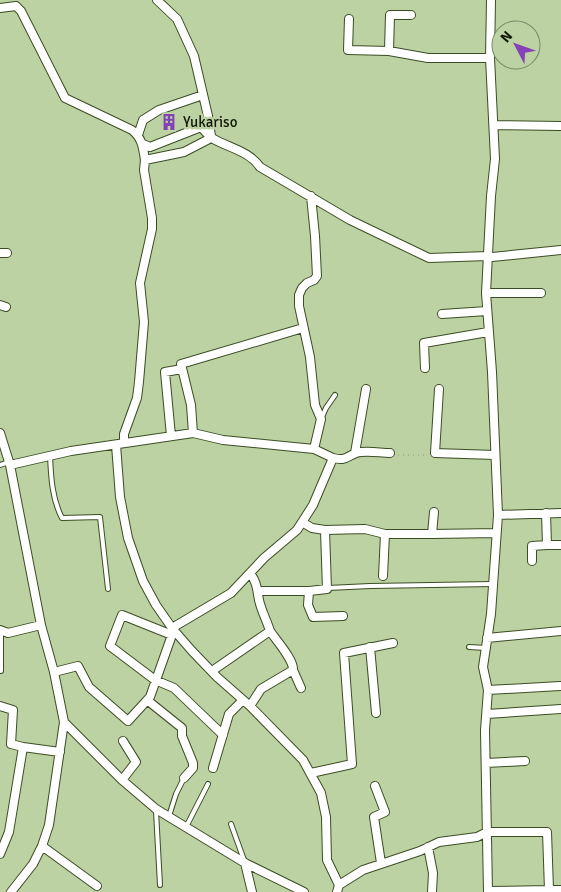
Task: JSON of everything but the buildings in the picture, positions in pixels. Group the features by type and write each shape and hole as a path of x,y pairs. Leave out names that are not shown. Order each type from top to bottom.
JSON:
{"street":[{"path":"156,0 177,20 194,56 211,138"},
{"path":"491,0 490,58 496,159 491,196 486,293 492,372 498,515 492,614 483,667 488,690 485,730 488,892 561,890"},
{"path":"0,8 16,6 21,11 64,98 132,130 138,135 143,144 144,170 152,229 140,283 144,322 137,398 120,444 120,497 128,538 143,581 156,606 172,631 303,760 318,785 324,805 327,860 338,889 363,870 439,842 477,837 487,832 547,832 549,890"},
{"path":"389,51 390,15 411,14"},
{"path":"349,19 348,50 389,51 428,58 490,58"},
{"path":"138,135 143,120 158,110 203,95"},
{"path":"495,125 561,126"},
{"path":"143,144 150,147 201,127 211,138 246,154 256,161 260,167 350,220 429,258 492,257 561,250"},
{"path":"145,160 184,152 211,138"},
{"path":"311,196 316,236 317,276 302,288 299,306 310,356 315,405 321,419 314,448"},
{"path":"486,293 541,293"},
{"path":"442,314 487,311"},
{"path":"193,433 191,405 181,364 303,328"},
{"path":"425,368 424,343 488,332"},
{"path":"171,436 165,372 182,370"},
{"path":"9,464 193,433 223,440 314,448 333,458 340,460 348,459 355,453 366,389"},
{"path":"435,453 439,389"},
{"path":"0,434 9,464 41,625 54,672 64,722 49,826 33,864 11,892"},
{"path":"355,453 390,454"},
{"path":"425,453 495,455"},
{"path":"54,672 78,666 89,687 128,721 148,700 172,631 231,594 264,558 297,530 313,504 333,458"},
{"path":"432,534 434,512"},
{"path":"546,513 546,545"},
{"path":"498,515 561,513"},
{"path":"302,522 312,528 325,530 365,528 385,534 496,533"},
{"path":"259,591 309,591 326,588 325,530"},
{"path":"383,576 385,534"},
{"path":"532,561 532,546 561,545"},
{"path":"250,573 259,591 259,600 270,631 294,666 293,670 301,688"},
{"path":"309,591 308,605 313,617 343,616"},
{"path":"172,631 122,615 110,646 156,680 174,688 223,735"},
{"path":"0,630 8,632 41,625"},
{"path":"212,672 270,631"},
{"path":"488,638 561,631"},
{"path":"311,773 352,764 344,652 393,643"},
{"path":"370,648 376,713"},
{"path":"250,706 262,689 293,670"},
{"path":"488,690 560,686"},
{"path":"148,700 182,728 182,736 193,763 193,768 184,778"},
{"path":"213,768 229,714 243,700"},
{"path":"0,706 13,710 11,744 60,752"},
{"path":"487,714 561,709"},
{"path":"64,722 122,780 156,809 245,862 304,892"},
{"path":"122,780 139,766 123,740"},
{"path":"0,854 24,747"},
{"path":"486,763 525,761"},
{"path":"375,786 386,812 374,817 381,863"},
{"path":"42,846 97,886"},
{"path":"428,847 433,873 432,892"},
{"path":"245,862 252,892"}],"lane":[{"path":"321,419 335,395"},
{"path":"50,456 52,484 57,509 62,518 100,517 108,589"},
{"path":"0,465 9,464"},
{"path":"326,588 493,584"},
{"path":"0,630 1,671"},
{"path":"469,648 486,648"},
{"path":"169,816 176,794 184,778"},
{"path":"186,827 208,784"},
{"path":"156,809 160,885"},
{"path":"231,824 245,862"}],"path":[{"path":"390,454 424,455 425,453"}],"place":[{"name":"Yukariso","path":"169,122"}]}
